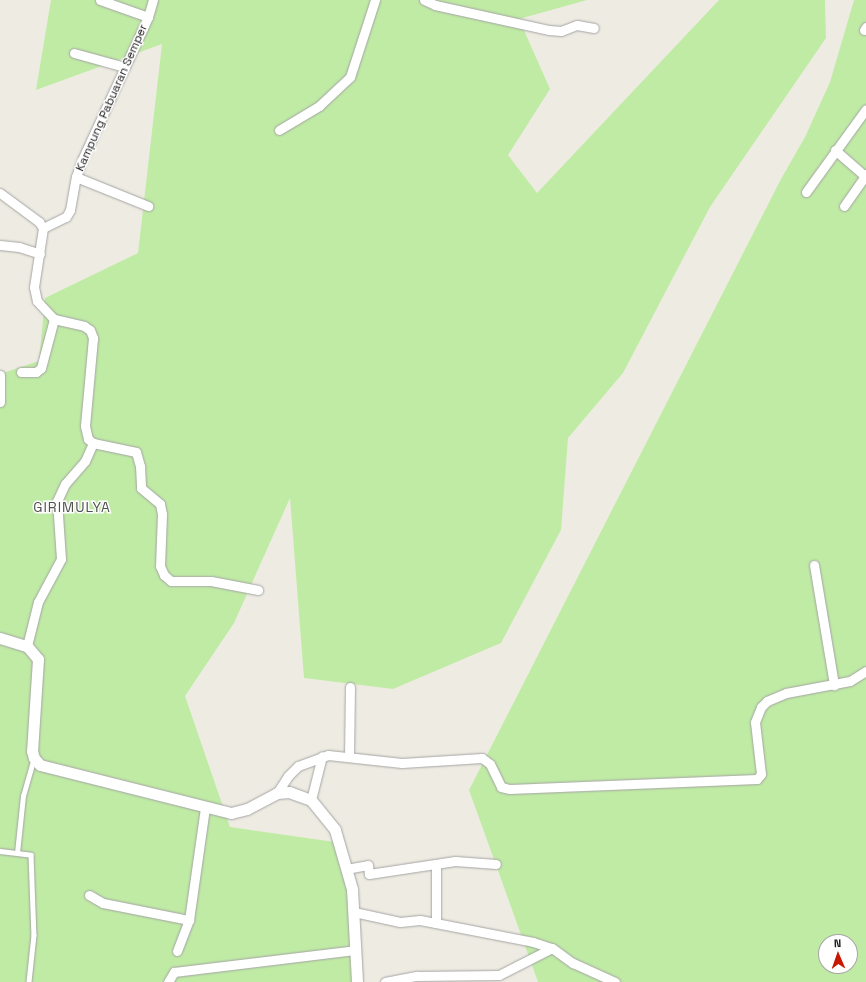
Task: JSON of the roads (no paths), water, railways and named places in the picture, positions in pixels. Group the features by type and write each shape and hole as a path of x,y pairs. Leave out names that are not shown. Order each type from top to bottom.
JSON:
{"street":[{"path":"100,0 148,17"},
{"name":"Kampung Pabuaran Semper","path":"43,228 66,216 76,177 148,17 152,0"},
{"path":"279,130 319,106 350,77 375,0"},
{"path":"424,0 435,5 549,30 561,31 577,25 594,28"},
{"path":"74,53 125,67"},
{"path":"806,192 866,109"},
{"path":"836,150 866,176 844,206"},
{"path":"76,177 148,206"},
{"path":"0,193 39,222 43,228 34,287 37,301 54,318 84,326 90,330 93,338 85,426 88,439 93,443 136,452 140,466 141,488 160,504 162,514 160,566 164,575 171,581 211,581 258,590"},
{"path":"0,245 19,247 40,254"},
{"path":"21,372 36,372 41,368 54,318"},
{"path":"0,375 0,402"},
{"path":"27,646 38,602 61,559 57,501 65,484 85,461 93,443"},
{"path":"814,565 834,685"},
{"path":"0,638 27,646 36,654 38,662 34,758 45,767 105,780 231,813 240,812 277,793 299,794 311,800 333,825 352,889 357,982"},
{"path":"277,793 288,776 298,766 322,756 349,757 402,763 482,758 490,764 501,787 510,789 757,779 761,774 755,722 760,707 776,696 850,681 866,671"},
{"path":"349,757 350,687"},
{"path":"311,800 322,756"},
{"path":"177,951 189,920 205,807"},
{"path":"346,868 368,865 369,874 455,861 496,864"},
{"path":"436,864 436,923"},
{"path":"89,894 102,903 189,920"},
{"path":"354,912 400,922 420,920 552,948 573,963 615,982"},
{"path":"385,982 417,976 499,975 552,948"},
{"path":"168,982 174,972 356,950"}],"lane":[{"path":"17,853 23,796 34,758"},
{"path":"0,851 31,855 34,935 29,982"}],"district":[{"name":"GIRIMULYA","path":"72,507"}]}
